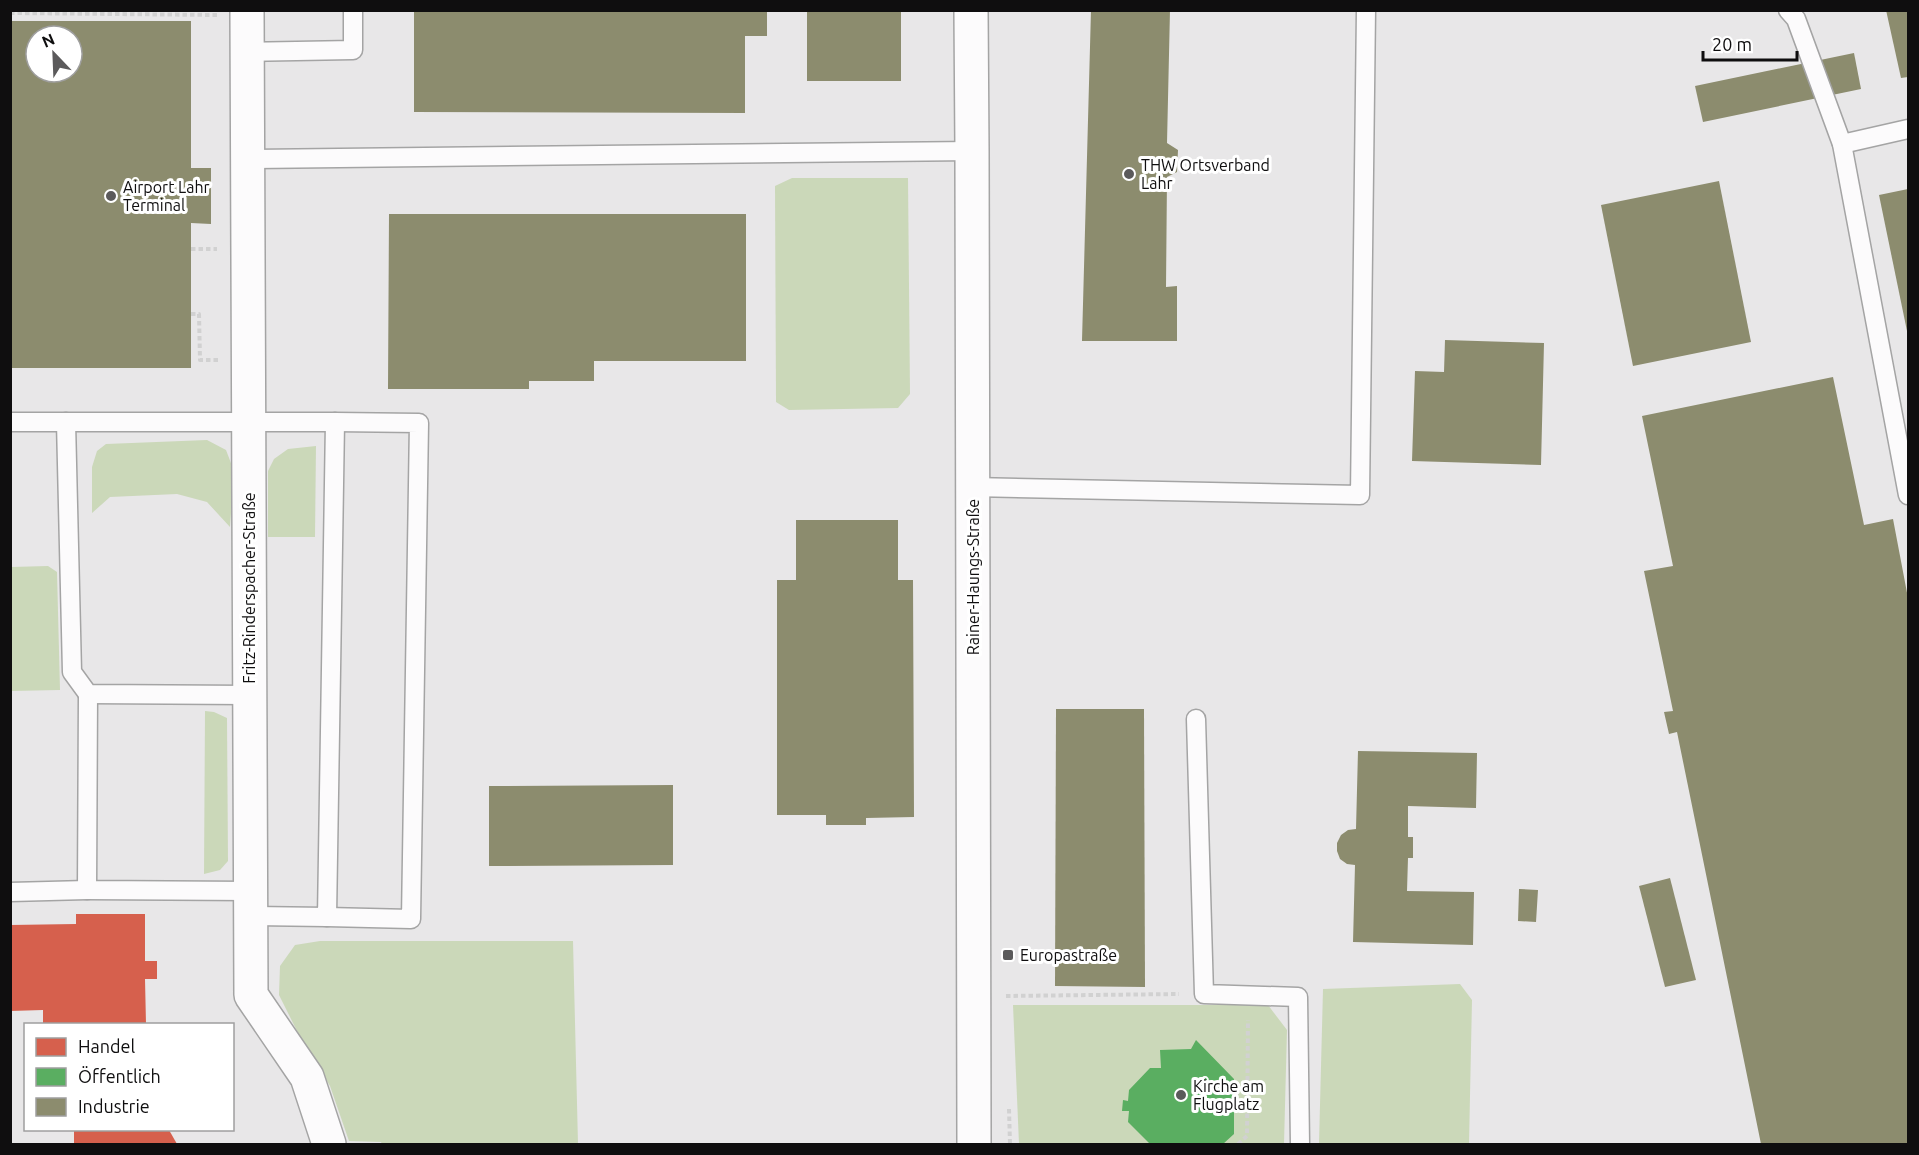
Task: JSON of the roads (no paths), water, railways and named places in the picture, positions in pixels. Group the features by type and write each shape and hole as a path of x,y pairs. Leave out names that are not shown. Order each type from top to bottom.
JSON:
{"street":[{"name":"Fritz-Rinderspacher-Straße","path":"247,10 251,995 307,1077 329,1144"},
{"name":"Rainer-Haungs-Straße","path":"970,10 974,1144"}],"lane":[{"path":"247,52 353,50 353,10"},
{"path":"972,487 1359,495 1366,10"},
{"path":"1788,10 1796,19 1842,144 1908,495"},
{"path":"1842,144 1908,129"},
{"path":"247,159 972,151"},
{"path":"10,422 419,423 411,919 327,917 250,903 87,890 10,892"},
{"path":"66,422 72,672 88,694 87,890"},
{"path":"327,917 335,422"},
{"path":"88,694 249,694"},
{"path":"1196,719 1204,994 1298,997 1299,1144"}],"place":[{"name":"THW Ortsverband Lahr","path":"1129,174"},
{"name":"Airport Lahr Terminal","path":"111,196"},
{"name":"Europastraße","path":"1008,955"},
{"name":"Kirche am Flugplatz","path":"1181,1095"}]}
